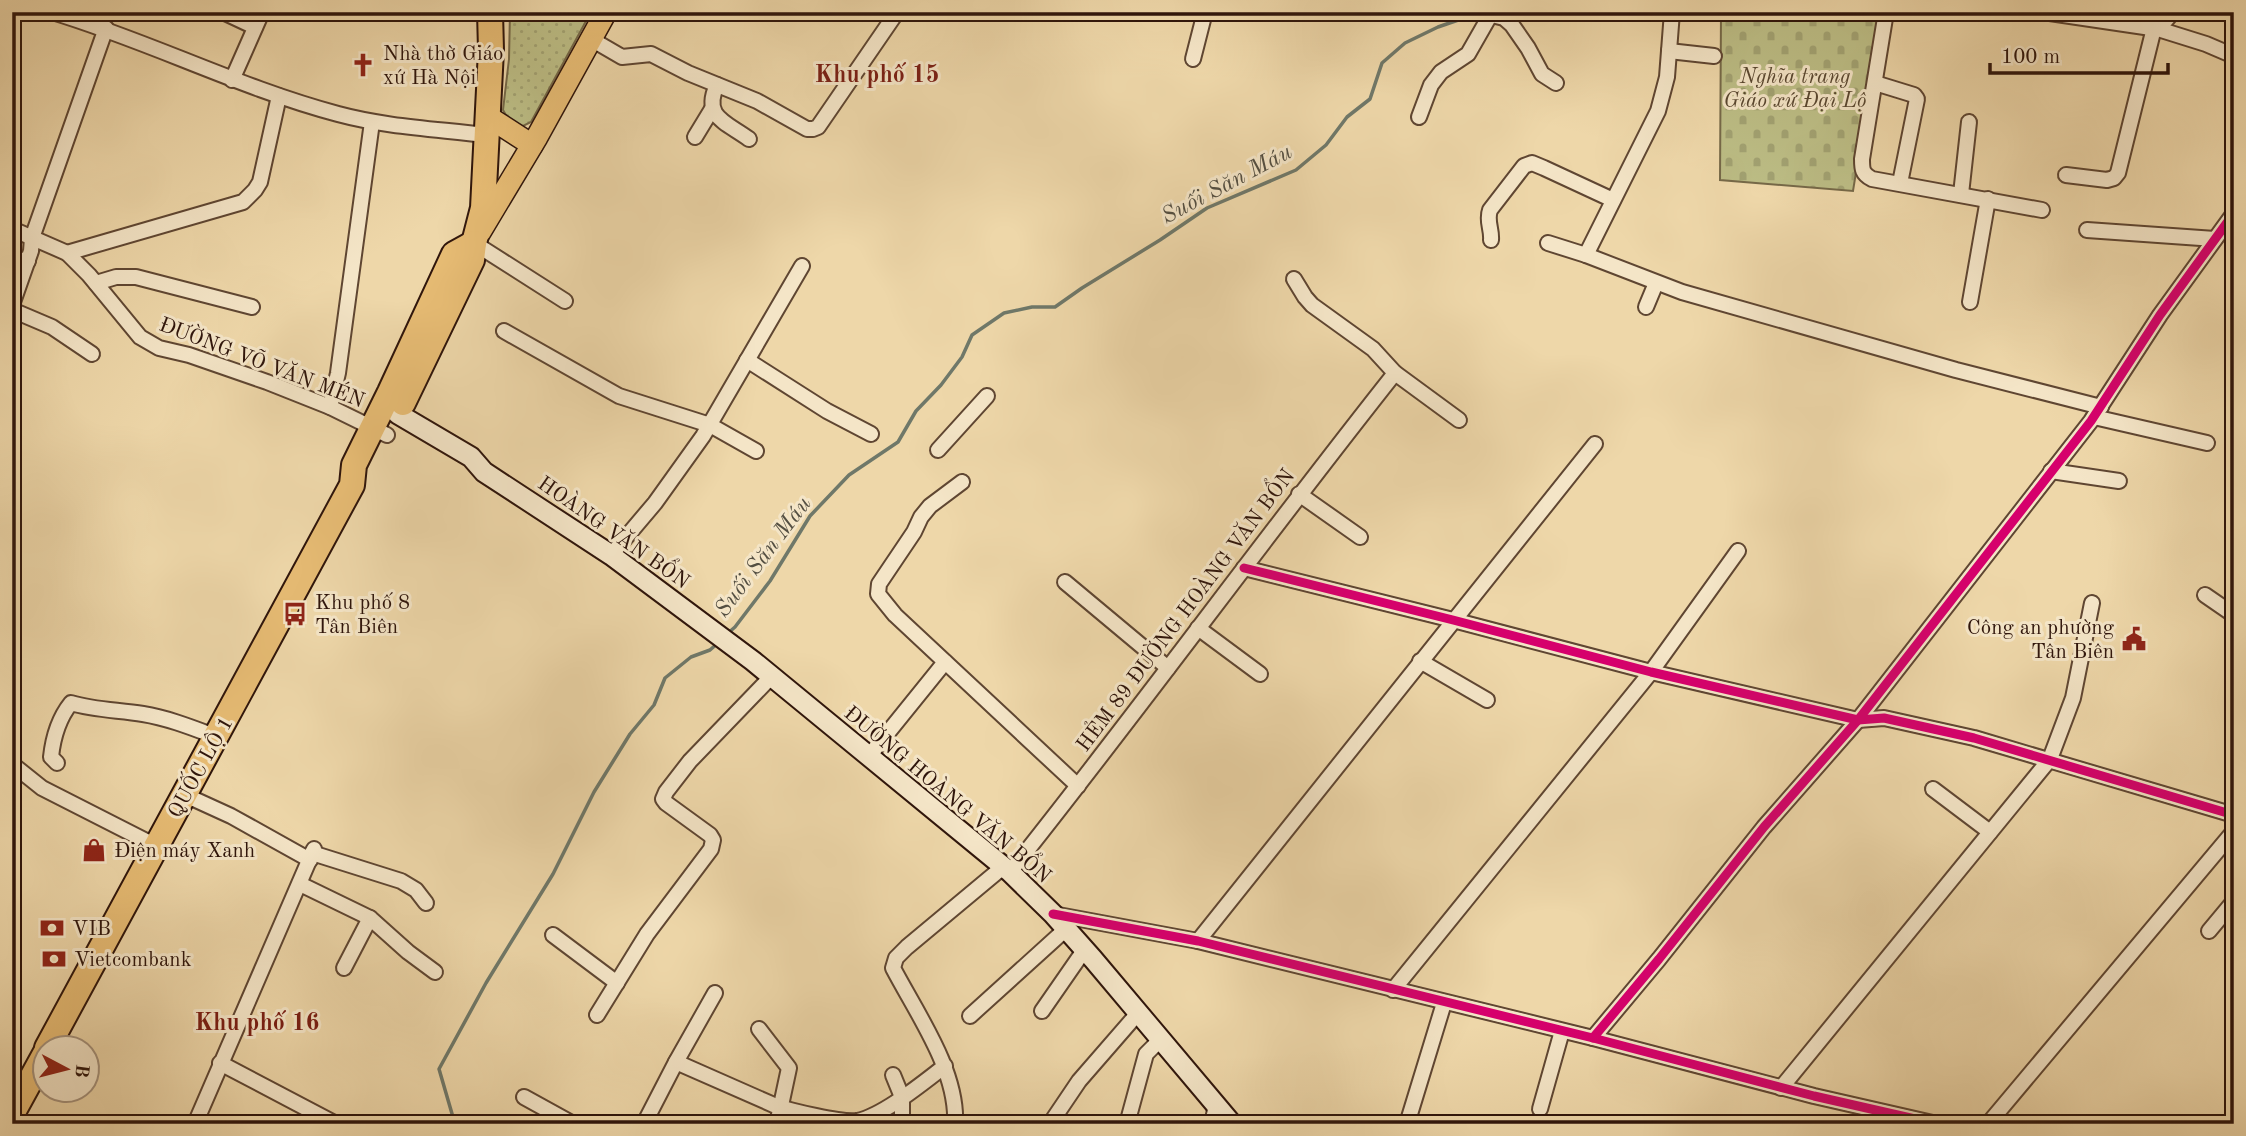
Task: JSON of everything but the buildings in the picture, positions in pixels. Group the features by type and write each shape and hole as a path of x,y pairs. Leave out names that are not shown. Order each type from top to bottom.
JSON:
{"highway":[{"path":"474,243 484,208 491,50 490,12"},
{"name":"QUỐC LỘ 1","path":"55,1034 352,485 354,465 385,421 454,254 474,243"},
{"name":"QUỐC LỘ 1","path":"12,1114 32,1076"}],"main road":[{"path":"474,243 606,12"},
{"path":"487,125 532,145"},
{"name":"HOÀNG VĂN BỔN","path":"385,421 471,457 484,472 611,555 723,638"},
{"name":"ĐƯỜNG HOÀNG VĂN BỔN","path":"723,638 1007,869 1085,949 1139,1012 1214,1114 1232,1124"}],"street":[{"path":"52,12 106,28 232,80 372,122 487,125"},
{"path":"223,12 256,27"},
{"path":"232,80 262,12"},
{"path":"591,39 622,57 651,54 688,73 757,101 813,130 818,127 898,12"},
{"path":"1193,59 1205,12"},
{"path":"1586,255 1658,111 1667,77 1672,12"},
{"path":"1886,12 1862,169 1865,175 1872,179 2042,210"},
{"path":"2043,12 2156,29 2206,44 2234,56"},
{"path":"2066,175 2107,180 2118,173 2156,29 2173,12"},
{"path":"1419,117 1431,85 1441,72 1468,54 1492,13 1512,25 1542,74 1556,83"},
{"path":"92,354 52,327 12,308 31,251 32,238 106,28"},
{"path":"1669,51 1714,56"},
{"path":"1875,83 1913,95 1917,99 1900,183"},
{"path":"695,137 712,109 712,98 718,85"},
{"path":"67,253 243,202 260,182 279,96"},
{"path":"712,109 717,116 750,138"},
{"path":"330,407 338,373 372,122"},
{"path":"1961,194 1969,122"},
{"path":"1491,240 1487,218 1490,210 1524,166 1532,163 1613,200"},
{"path":"1970,302 1988,199"},
{"path":"1593,1038 1659,960 1764,827 1858,720 2098,412 2160,315 2234,213"},
{"name":"ĐƯỜNG VÕ VĂN MÉN","path":"12,229 67,253 141,337 159,348 254,377 330,407 385,421"},
{"path":"2087,230 2215,239"},
{"path":"474,243 565,301"},
{"path":"1548,243 1682,292 2207,443"},
{"path":"12,258 28,261"},
{"path":"611,555 654,503 710,425 802,266"},
{"path":"96,283 116,277 136,277 252,307"},
{"path":"1294,279 1312,305 1373,349 1395,373 1459,421"},
{"path":"1646,307 1656,283"},
{"path":"504,331 619,396 710,425 755,451"},
{"path":"747,360 827,411 870,434"},
{"name":"HẺM 89 ĐƯỜNG HOÀNG VĂN BỔN","path":"945,1066 893,968 897,958 907,947 1007,869 1078,786 1299,494 1395,373"},
{"path":"938,450 987,396"},
{"path":"1198,941 1595,444"},
{"path":"2052,471 2119,481"},
{"path":"962,482 930,506 921,517 879,584 878,594 895,615 1078,786"},
{"path":"1299,494 1360,537"},
{"path":"1393,990 1651,672 1738,551"},
{"path":"1244,568 1651,672 1858,720 1884,718 1974,738 2234,815"},
{"path":"1065,582 1168,668"},
{"path":"2205,595 2234,615"},
{"path":"1781,1087 2050,759 2073,698 2092,603"},
{"path":"1198,628 1260,674"},
{"path":"1420,661 1487,700"},
{"path":"869,756 945,662"},
{"path":"597,1015 647,934 711,849 713,840 710,835 666,803 663,799 666,792 690,761 772,676"},
{"path":"57,763 51,757 53,743 62,716 71,703 145,714 177,722 217,737"},
{"path":"12,764 42,788 156,846"},
{"path":"1933,789 1990,832"},
{"path":"185,795 312,854 401,881 416,890 426,903"},
{"path":"1988,1124 2234,831"},
{"path":"195,1124 312,854"},
{"path":"300,884 370,918 435,972"},
{"path":"2209,931 2234,901"},
{"path":"1052,914 1198,941 1937,1124"},
{"path":"344,968 370,918"},
{"path":"971,1016 1066,929"},
{"path":"553,935 617,983"},
{"path":"1042,1011 1085,949"},
{"path":"645,1124 715,993"},
{"path":"1406,1124 1444,1003"},
{"path":"1050,1124 1079,1081 1139,1012"},
{"path":"759,1029 789,1068 777,1124"},
{"path":"1540,1109 1562,1031"},
{"path":"1127,1124 1146,1054 1161,1039"},
{"path":"676,1062 779,1107 853,1121 866,1118 902,1097 945,1066 951,1085 955,1124"},
{"path":"220,1063 336,1124"},
{"path":"894,1075 902,1097 902,1124"},
{"path":"524,1097 573,1124"}],"green space":[{"path":"510,12 591,12 531,122 523,126 511,120 503,110 509,59"},
{"name":"Nghĩa trang Giáo xứ Đại Lộ","path":"1721,12 1882,12 1853,191 1720,180"}],"waterway":[{"name":"Suối Săn Máu","path":"727,634 770,581 810,516 849,475 898,442 916,411 941,385 962,357 972,335 1004,313 1032,307 1055,307 1207,208 1296,170 1326,145 1347,117 1370,99 1382,63 1405,43 1472,12"},
{"name":"Suối Săn Máu","path":"455,1124 439,1069 486,983 553,874 594,792 630,734 654,705 665,678 691,657 710,650 719,642"}],"cycle path":[{"path":"1593,1038 1764,827 1858,720 2091,421 2160,315 2234,213"},
{"path":"1244,568 1651,672 1858,720 1884,718 1974,738 2234,815"},
{"path":"1053,914 1198,941 1593,1038 1814,1096 1937,1124"}],"place":[{"name":"Nhà thờ Giáo xứ Hà Nội","path":"363,65"},
{"name":"Khu phố 8 Tân Biên","path":"295,614"},
{"name":"Công an phường Tân Biên","path":"2134,639"},
{"name":"Điện máy Xanh","path":"94,850"},
{"name":"VIB","path":"52,928"},
{"name":"Vietcombank","path":"54,959"}],"district":[{"name":"Khu phố 15","path":"877,74"},
{"name":"Khu phố 16","path":"257,1022"}]}
